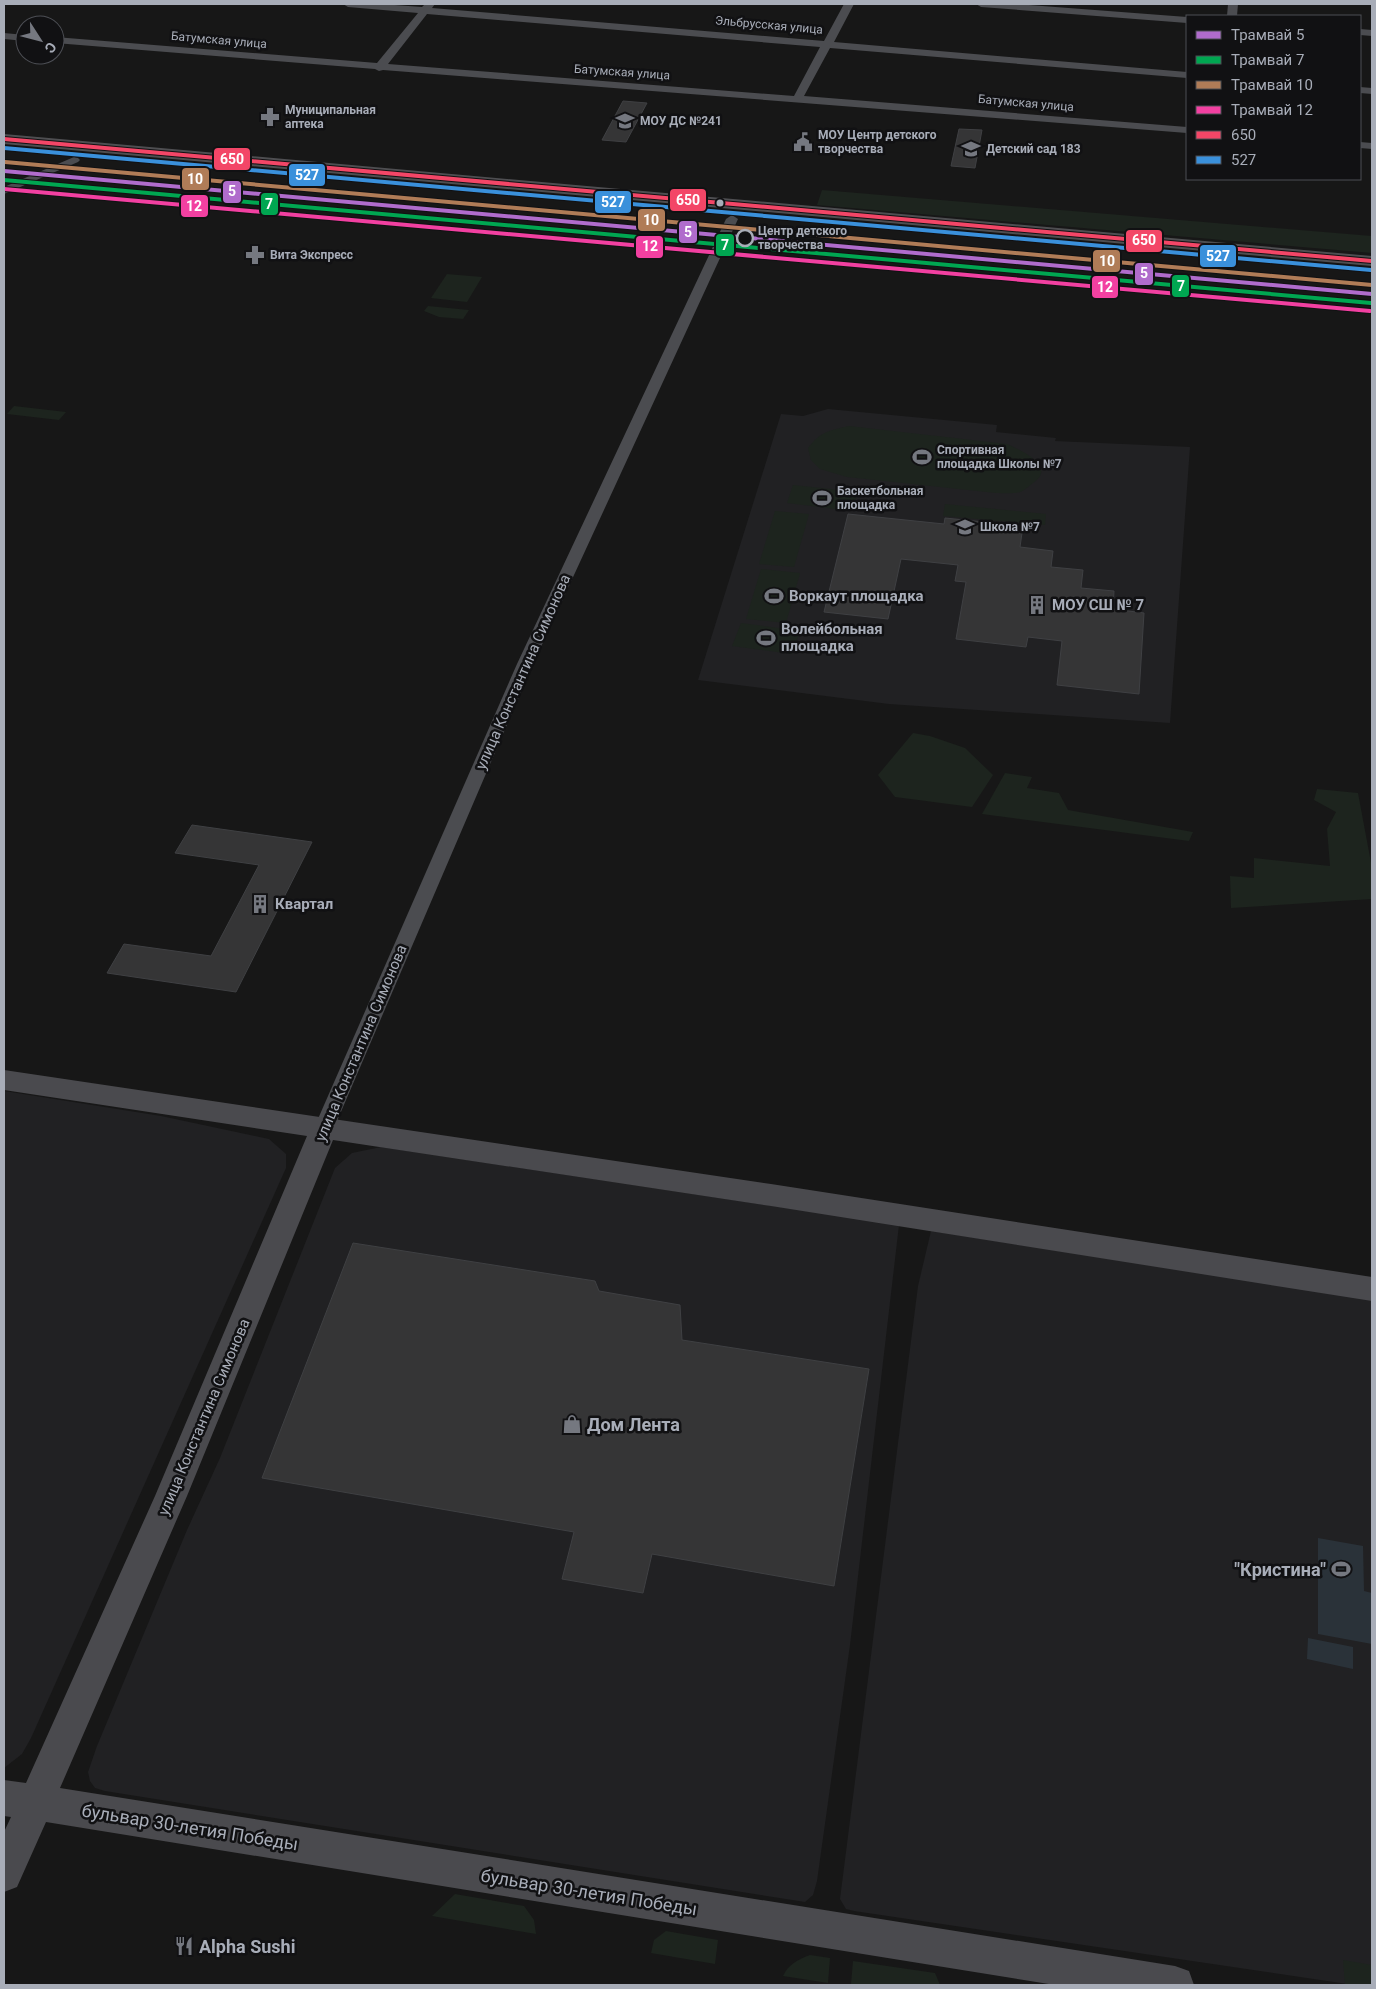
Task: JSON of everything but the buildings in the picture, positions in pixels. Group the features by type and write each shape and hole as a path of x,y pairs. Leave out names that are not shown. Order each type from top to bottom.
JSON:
{"highway":[{"path":"4,139 1372,261"},
{"path":"4,154 1372,276"}],"street":[{"name":"Эльбрусская улица","path":"348,4 428,7 1186,75"},
{"path":"798,98 849,4"},
{"path":"981,4 1186,20"},
{"path":"379,68 428,7"},
{"name":"Батумская улица","path":"65,41 379,68 798,98 1186,130"},
{"path":"4,190 74,160"},
{"name":"улица Константина Симонова","path":"4,1874 19,1800 171,1496 324,1128 525,664 732,219"},
{"path":"4,1080 1372,1289"},
{"name":"бульвар 30-летия Победы","path":"19,1800 97,1811 721,1914 1175,1985"}],"shaded area":[{"path":"822,190 1372,236 1372,253 817,205"},
{"path":"447,274 482,277 467,302 431,298"},
{"path":"428,306 469,310 463,319 439,317 424,311"},
{"path":"14,406 66,412 59,420 7,414"},
{"name":"Школа №7","path":"828,409 997,425 996,432 1056,438 1055,441 1190,447 1170,723 889,704 698,680 781,414 803,416"},
{"name":"Спортивная площадка Школы №7","path":"849,426 1007,444 1034,459 1041,471 1040,477 1025,490 1017,493 996,493 847,477 820,469 811,460 808,448 817,438 826,433"},
{"name":"Баскетбольная площадка","path":"793,485 858,492 852,511 787,503"},
{"path":"945,504 1046,514 1045,525 943,516"},
{"name":"Воркаут площадка","path":"775,511 809,514 794,567 759,564"},
{"name":"Воркаут площадка","path":"761,569 800,573 786,623 746,619"},
{"name":"Волейбольная площадка","path":"741,623 800,631 792,654 732,646"},
{"path":"913,733 930,736 965,748 993,775 972,807 895,797 878,775"},
{"path":"1005,773 1032,777 1027,788 1059,793 1068,810 1193,832 1189,841 982,814"},
{"path":"1317,789 1358,793 1372,868 1372,899 1231,908 1230,876 1254,878 1254,858 1330,866 1327,829 1336,812 1314,800"},
{"path":"4,1091 161,1116 269,1139 286,1154 286,1168 31,1738 22,1754 4,1768"},
{"path":"381,1147 899,1225 850,1645 817,1881 813,1895 805,1902 105,1791 95,1788 90,1781 88,1772 97,1746 187,1530 220,1458 335,1168 352,1153"},
{"path":"931,1231 1372,1300 1372,1985 1354,1985 854,1911 846,1909 840,1899 918,1286"},
{"name":"\"Кристина\"","path":"1318,1538 1363,1546 1364,1591 1372,1593 1372,1644 1318,1634"},
{"path":"1308,1638 1353,1647 1353,1669 1307,1659"},
{"path":"455,1894 524,1906 534,1920 536,1934 432,1916"},
{"path":"666,1931 718,1940 715,1964 651,1953 654,1940"},
{"path":"810,1955 830,1958 828,1983 783,1976 794,1963"},
{"path":"1343,1960 1372,1965 1372,1985 1345,1984"},
{"path":"853,1961 935,1973 940,1985 851,1984"}],"tram line":[{"name":"10","path":"5,162 1372,285"},
{"name":"5","path":"4,171 1372,294"},
{"name":"7","path":"4,180 1371,303"},
{"name":"12","path":"4,189 1370,311"}],"transit line":[{"name":"650","path":"4,139 1372,261"},
{"name":"527","path":"4,148 1371,270"}],"place":[{"name":"Муниципальная аптека","path":"270,117"},
{"name":"МОУ ДС №241","path":"625,121"},
{"name":"МОУ Центр детского творчества","path":"803,142"},
{"name":"Детский сад 183","path":"971,149"},
{"name":"Центр детского творчества","path":"745,238"},
{"name":"Вита Экспресс","path":"255,255"},
{"name":"Спортивная площадка Школы №7","path":"922,457"},
{"name":"Баскетбольная площадка","path":"822,498"},
{"name":"Школа №7","path":"965,527"},
{"name":"Воркаут площадка","path":"774,596"},
{"name":"МОУ СШ № 7","path":"1037,605"},
{"name":"Волейбольная площадка","path":"766,638"},
{"name":"Квартал","path":"260,904"},
{"name":"Дом Лента","path":"572,1424"},
{"name":"\"Кристина\"","path":"1341,1569"},
{"name":"Alpha Sushi","path":"184,1946"}]}
